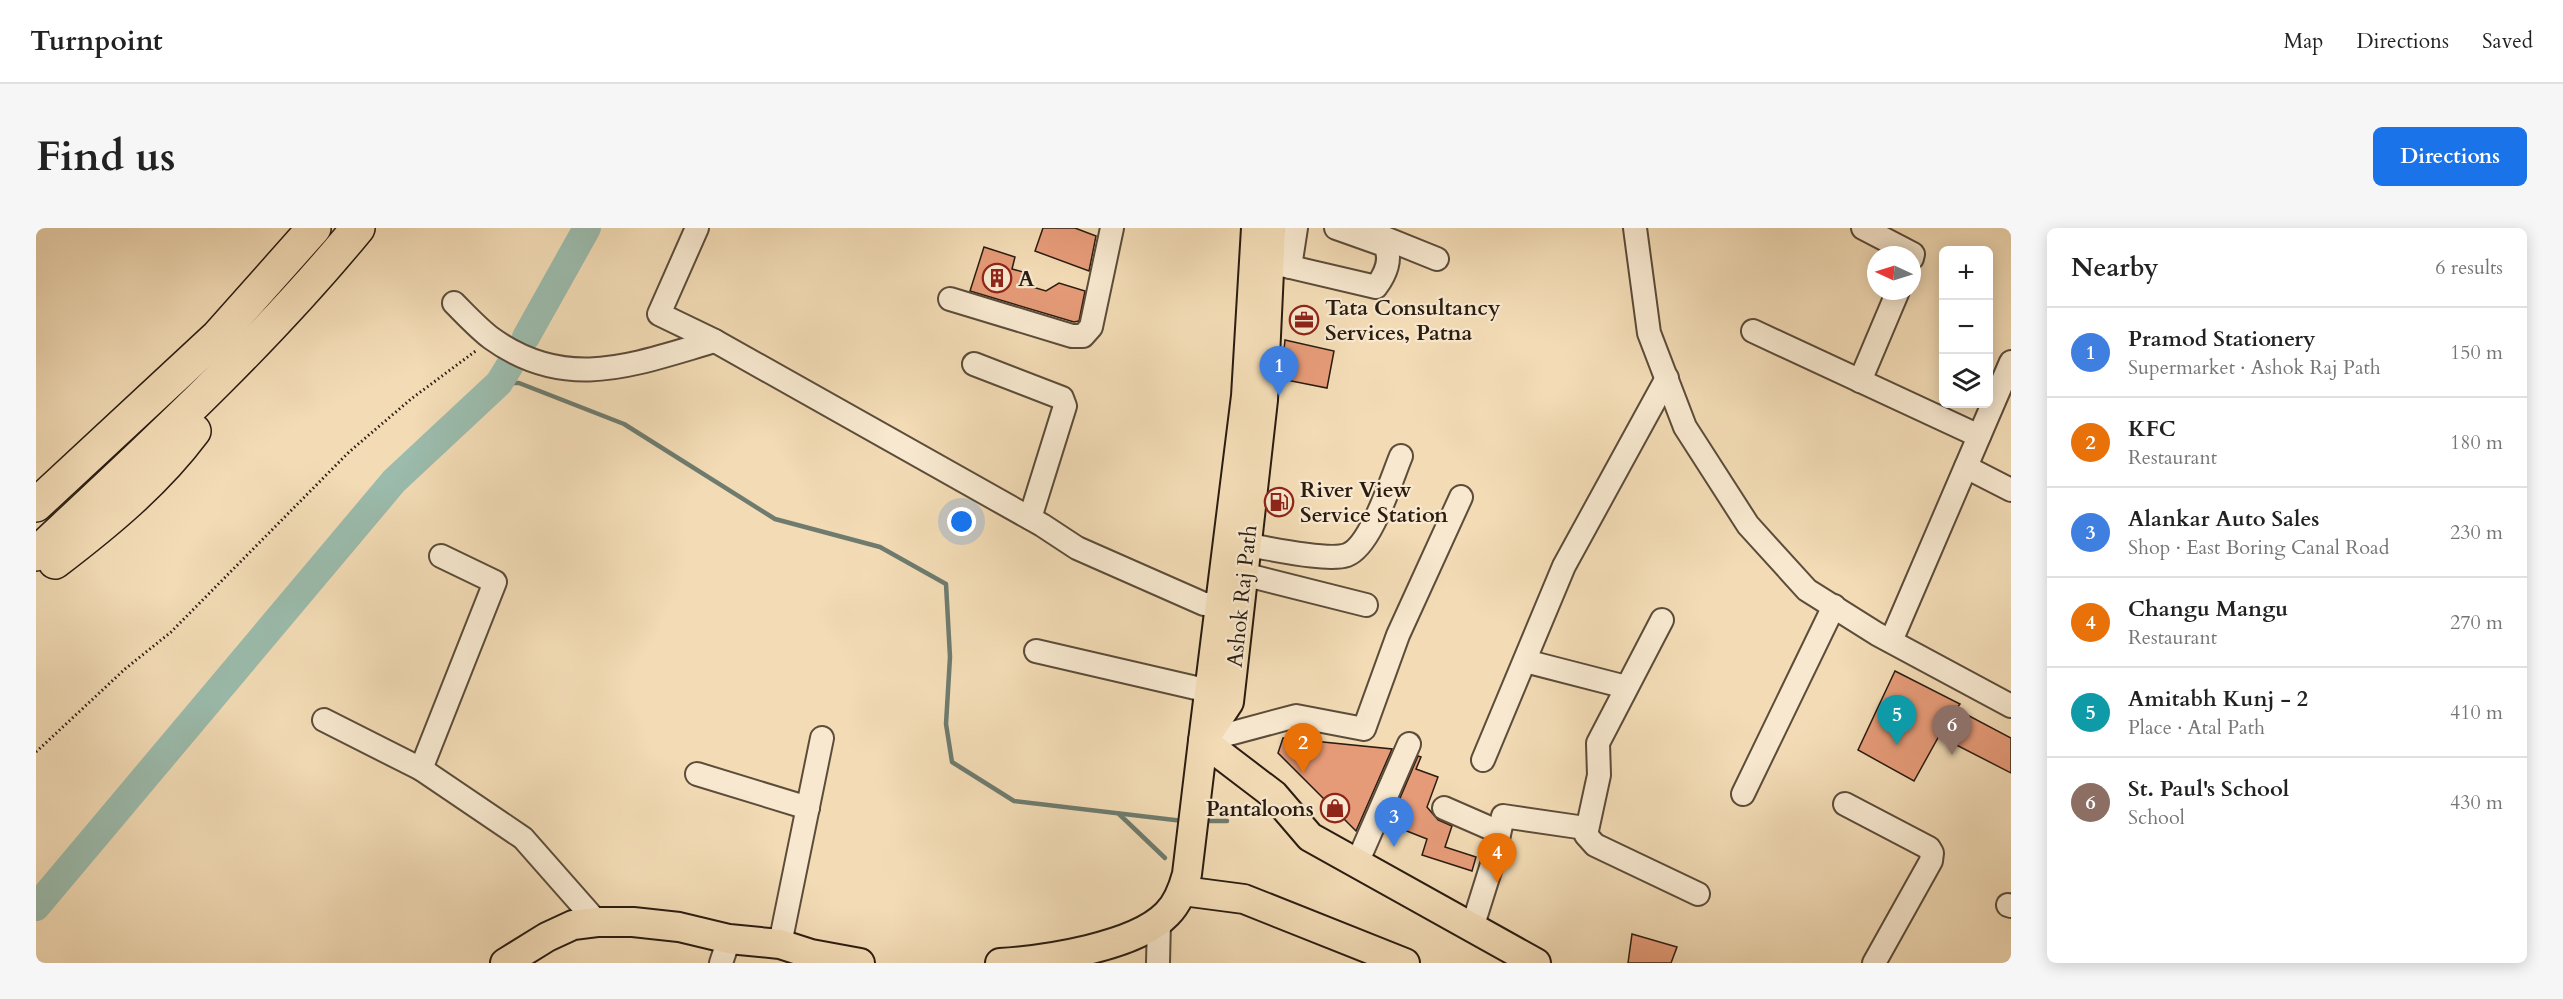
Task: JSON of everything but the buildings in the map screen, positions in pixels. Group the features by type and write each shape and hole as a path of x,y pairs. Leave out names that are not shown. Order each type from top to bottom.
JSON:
{"highway":[{"path":"36,505 218,336 274,276 314,228"},
{"path":"36,554 163,435 252,345 358,228"},
{"path":"36,574 96,531 147,485 188,440 214,405 252,345"}],"main road":[{"name":"Ashok Raj Path","path":"1000,963 1099,947 1159,921 1183,891 1192,846 1194,810 1245,396 1256,228"},
{"name":"Ashok Raj Path","path":"1203,741 1229,702 1280,264 1271,228"},
{"path":"1203,741 1274,795 1310,837 1536,963"},
{"path":"1183,891 1244,899 1405,963"},
{"path":"506,963 547,937 573,925 597,922 633,922 679,927 725,951 780,944 810,959 860,963"}],"street":[{"path":"697,228 659,314 715,341 1030,518 1077,548 1204,604 1221,604"},
{"path":"950,299 1072,336 1083,336 1091,327 1112,228"},
{"path":"1296,228 1280,264 1376,287 1386,270 1389,252 1384,245 1336,228"},
{"path":"1360,228 1437,259"},
{"path":"1635,228 1649,333 1685,427 1748,525 1807,590 1891,641 2011,706"},
{"path":"1863,228 1898,246"},
{"path":"1860,381 1894,300"},
{"path":"454,303 492,338 556,369 574,371 643,362 715,341"},
{"path":"1753,332 1979,436"},
{"path":"1891,641 2011,362"},
{"path":"974,364 1062,398 1065,406 1030,518"},
{"path":"1483,760 1564,566 1667,378"},
{"path":"1247,545 1324,556 1347,555 1364,539 1401,456"},
{"path":"1966,467 2011,490"},
{"path":"1203,741 1296,716 1364,729 1398,635 1461,497"},
{"path":"421,769 495,582 441,556"},
{"path":"1243,574 1366,605"},
{"path":"1743,794 1834,606"},
{"path":"1662,620 1598,743 1599,775 1585,828 1586,835 1596,845 1698,894"},
{"path":"1036,651 1209,691"},
{"path":"1524,661 1626,687"},
{"path":"324,720 421,769 524,838 597,922"},
{"path":"780,944 822,738"},
{"path":"1357,863 1409,744"},
{"path":"697,774 808,808"},
{"path":"1845,804 1929,848 1932,853 1931,861 1874,963"},
{"path":"1444,808 1499,832"},
{"path":"1472,928 1503,816 1585,828"},
{"path":"1158,963 1159,921"}],"path":[{"path":"36,752 125,669 171,632 349,452 411,399 483,346"}],"waterway":[{"path":"526,337 587,228"},
{"path":"36,907 394,481 499,383 510,365"},
{"path":"499,383 519,383 624,424 775,519 880,547 946,584 950,657 946,724 952,762 1014,801 1183,821"},
{"path":"1119,814 1165,858"},
{"path":"1203,821 1227,821"}],"place":[{"name":"A","path":"997,278"},
{"name":"Tata Consultancy Services, Patna","path":"1304,320"},
{"name":"Pramod Stationery","path":"1279,396"},
{"name":"River View Service Station","path":"1279,502"},
{"name":"Amitabh Kunj - 2","path":"1897,745"},
{"name":"St. Paul's School","path":"1952,755"},
{"name":"KFC","path":"1303,773"},
{"name":"Pantaloons","path":"1335,808"},
{"name":"Alankar Auto Sales","path":"1394,847"},
{"name":"Changu Mangu","path":"1497,883"}]}
